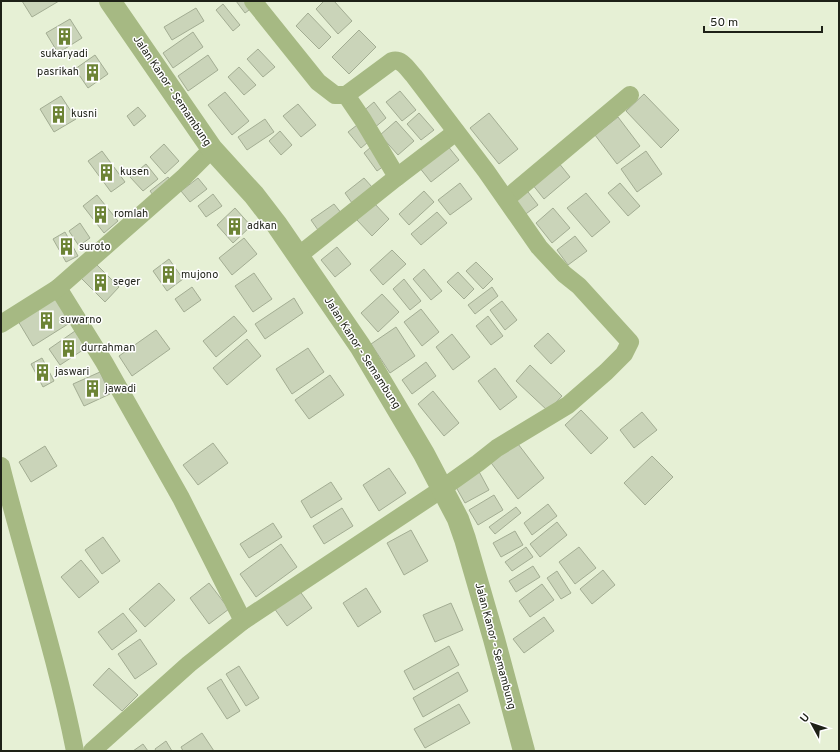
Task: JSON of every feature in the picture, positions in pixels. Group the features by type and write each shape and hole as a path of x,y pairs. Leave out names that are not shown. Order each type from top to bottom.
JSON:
{"street":[{"name":"Jalan Kanor - Semambung","path":"110,1 206,156 254,195 277,225 360,346 424,454 438,492 458,519 473,562 524,751"},
{"path":"92,751 189,664 243,621 438,492 497,448 568,405 624,354 630,342 579,286 553,263 539,247 506,199 414,76 399,61 392,61 346,95 335,94 318,82 253,1"},
{"path":"346,95 363,120 397,177"},
{"path":"506,199 630,95"},
{"path":"298,256 456,132"},
{"path":"1,324 58,288 206,156"},
{"path":"58,288 104,362 181,498 243,621"},
{"path":"1,466 40,604 67,710 75,751"}],"building":[{"path":"22,1 59,1 32,17"},
{"path":"236,1 248,1 253,7 245,13"},
{"path":"324,1 334,1 352,21 338,34 316,9"},
{"path":"223,4 240,25 233,31 216,10"},
{"path":"196,8 204,21 172,40 164,27"},
{"path":"308,13 331,37 319,49 296,26"},
{"name":"sukaryadi","path":"70,19 82,38 58,53 46,33"},
{"path":"359,30 376,47 349,74 332,57"},
{"path":"193,32 203,47 173,68 163,53"},
{"path":"258,49 275,67 263,77 247,59"},
{"name":"pasrikah","path":"95,55 108,74 88,88 75,69"},
{"path":"208,55 218,70 188,91 178,76"},
{"path":"239,67 256,85 244,95 228,77"},
{"path":"400,91 416,110 402,121 386,102"},
{"path":"225,92 249,121 232,135 208,105"},
{"path":"644,94 679,130 661,148 626,111"},
{"name":"kusni","path":"61,96 76,119 54,132 40,109"},
{"path":"374,102 386,118 373,129 361,113"},
{"path":"298,104 316,125 301,137 283,116"},
{"path":"138,107 146,116 134,126 127,116"},
{"path":"419,113 434,130 421,140 407,124"},
{"path":"489,113 518,149 499,164 470,128"},
{"path":"618,117 640,146 617,164 595,135"},
{"path":"265,119 274,132 247,150 238,137"},
{"path":"396,121 414,141 398,155 380,135"},
{"path":"361,122 374,137 361,148 348,132"},
{"path":"280,131 292,145 281,155 269,141"},
{"path":"378,141 392,160 377,171 364,153"},
{"path":"164,144 179,161 165,174 150,157"},
{"path":"447,145 459,160 431,182 419,167"},
{"name":"kusen","path":"102,151 125,182 111,192 88,161"},
{"path":"646,151 662,174 637,192 621,169"},
{"path":"558,162 570,177 544,199 532,184"},
{"path":"146,164 158,179 143,191 130,177"},
{"path":"168,177 174,185 156,199 150,191"},
{"path":"198,178 207,189 190,202 181,191"},
{"path":"364,178 372,187 352,203 345,193"},
{"path":"460,183 472,199 450,215 438,200"},
{"path":"620,183 640,206 628,216 608,193"},
{"path":"525,188 538,205 523,216 510,199"},
{"path":"424,191 434,202 409,225 399,214"},
{"path":"586,193 610,222 592,237 567,208"},
{"path":"213,194 222,206 206,217 198,206"},
{"name":"romlah","path":"97,195 118,221 104,233 83,206"},
{"path":"374,203 389,219 372,236 357,220"},
{"path":"334,204 342,214 318,230 311,220"},
{"name":"adkan","path":"235,208 251,226 233,243 217,225"},
{"path":"553,208 570,228 552,243 536,223"},
{"path":"437,212 447,223 421,245 411,234"},
{"path":"80,223 90,238 79,246 69,231"},
{"name":"suroto","path":"65,232 78,256 66,262 53,239"},
{"path":"575,236 587,251 568,265 557,250"},
{"path":"244,238 257,254 232,275 219,258"},
{"path":"337,247 351,264 335,277 321,260"},
{"path":"392,250 406,264 383,285 370,270"},
{"name":"mujono","path":"169,259 183,279 167,291 153,271"},
{"name":"seger","path":"94,262 119,287 105,302 80,277"},
{"path":"476,262 493,279 483,289 466,271"},
{"path":"424,269 442,291 431,300 413,279"},
{"path":"458,272 474,289 464,299 447,282"},
{"path":"254,273 272,299 253,312 235,286"},
{"path":"404,279 421,301 410,310 393,289"},
{"path":"192,287 201,300 184,312 175,299"},
{"path":"492,287 498,296 475,314 468,305"},
{"path":"382,294 399,312 378,332 361,313"},
{"name":"suwarno","path":"60,295 76,319 33,346 18,321"},
{"path":"294,298 303,313 265,339 255,324"},
{"path":"502,301 517,320 505,330 490,310"},
{"path":"421,309 439,332 422,346 404,322"},
{"path":"234,316 247,331 216,357 203,341"},
{"path":"488,316 503,336 491,345 476,326"},
{"path":"396,327 415,356 390,373 371,344"},
{"path":"156,330 170,349 132,376 119,356"},
{"name":"durrahman","path":"75,331 86,348 60,365 49,349"},
{"path":"548,333 565,351 551,364 534,346"},
{"path":"452,334 470,357 453,370 436,347"},
{"path":"247,339 261,356 227,385 213,368"},
{"path":"308,348 324,372 292,394 276,369"},
{"name":"jaswari","path":"42,358 54,381 43,387 31,364"},
{"path":"426,362 436,376 412,394 402,380"},
{"path":"530,365 562,396 548,411 516,381"},
{"path":"495,368 517,397 500,410 478,381"},
{"name":"jawadi","path":"100,372 110,394 84,406 73,384"},
{"path":"330,375 344,395 309,419 295,400"},
{"path":"433,391 459,423 444,436 418,404"},
{"path":"581,410 608,438 591,454 565,425"},
{"path":"642,412 657,430 634,448 620,430"},
{"path":"515,440 544,478 518,499 489,460"},
{"path":"213,443 228,463 198,485 183,465"},
{"path":"45,446 57,466 31,482 19,462"},
{"path":"652,456 673,477 645,505 624,483"},
{"path":"476,466 489,490 465,503 452,480"},
{"path":"389,468 406,493 379,511 363,485"},
{"path":"331,482 342,499 311,518 301,501"},
{"path":"494,495 503,510 478,525 469,510"},
{"path":"548,504 557,516 532,535 524,523"},
{"path":"516,507 521,513 495,534 489,527"},
{"path":"342,508 353,526 324,544 313,526"},
{"path":"557,522 567,535 540,557 530,544"},
{"path":"273,523 282,537 249,558 240,544"},
{"path":"411,530 428,561 404,575 387,543"},
{"path":"515,531 523,545 501,557 493,543"},
{"path":"103,537 120,561 102,574 85,550"},
{"path":"281,544 297,567 256,597 240,574"},
{"path":"526,547 533,557 512,571 505,562"},
{"path":"579,547 596,568 575,584 559,562"},
{"path":"81,560 99,582 79,598 61,577"},
{"path":"533,566 540,577 516,592 509,581"},
{"path":"603,570 615,585 592,604 580,589"},
{"path":"557,571 571,593 561,599 547,578"},
{"path":"159,583 175,600 145,627 129,609"},
{"path":"209,583 229,609 209,624 190,598"},
{"path":"542,584 554,600 530,617 519,601"},
{"path":"366,588 381,612 358,627 343,603"},
{"path":"299,590 312,608 287,626 274,608"},
{"path":"451,603 463,630 435,642 423,615"},
{"path":"123,613 137,631 112,650 98,632"},
{"path":"544,617 554,631 524,653 513,639"},
{"path":"140,639 157,664 135,679 118,654"},
{"path":"449,646 459,665 414,690 404,671"},
{"path":"239,666 259,698 246,706 226,674"},
{"path":"109,668 138,695 122,711 93,685"},
{"path":"458,672 468,691 423,717 413,698"},
{"path":"221,679 240,711 227,719 207,688"},
{"path":"459,704 470,723 425,748 414,729"},
{"path":"202,733 214,751 183,751 181,747"},
{"path":"166,741 172,751 156,751 155,749"},
{"path":"143,744 148,751 133,751"}],"place":[{"name":"sukaryadi","path":"64,36"},
{"name":"pasrikah","path":"92,72"},
{"name":"kusni","path":"58,114"},
{"name":"kusen","path":"107,172"},
{"name":"romlah","path":"101,214"},
{"name":"adkan","path":"234,226"},
{"name":"suroto","path":"66,247"},
{"name":"mujono","path":"168,275"},
{"name":"seger","path":"100,282"},
{"name":"suwarno","path":"47,320"},
{"name":"durrahman","path":"68,348"},
{"name":"jaswari","path":"42,372"},
{"name":"jawadi","path":"92,389"}]}
